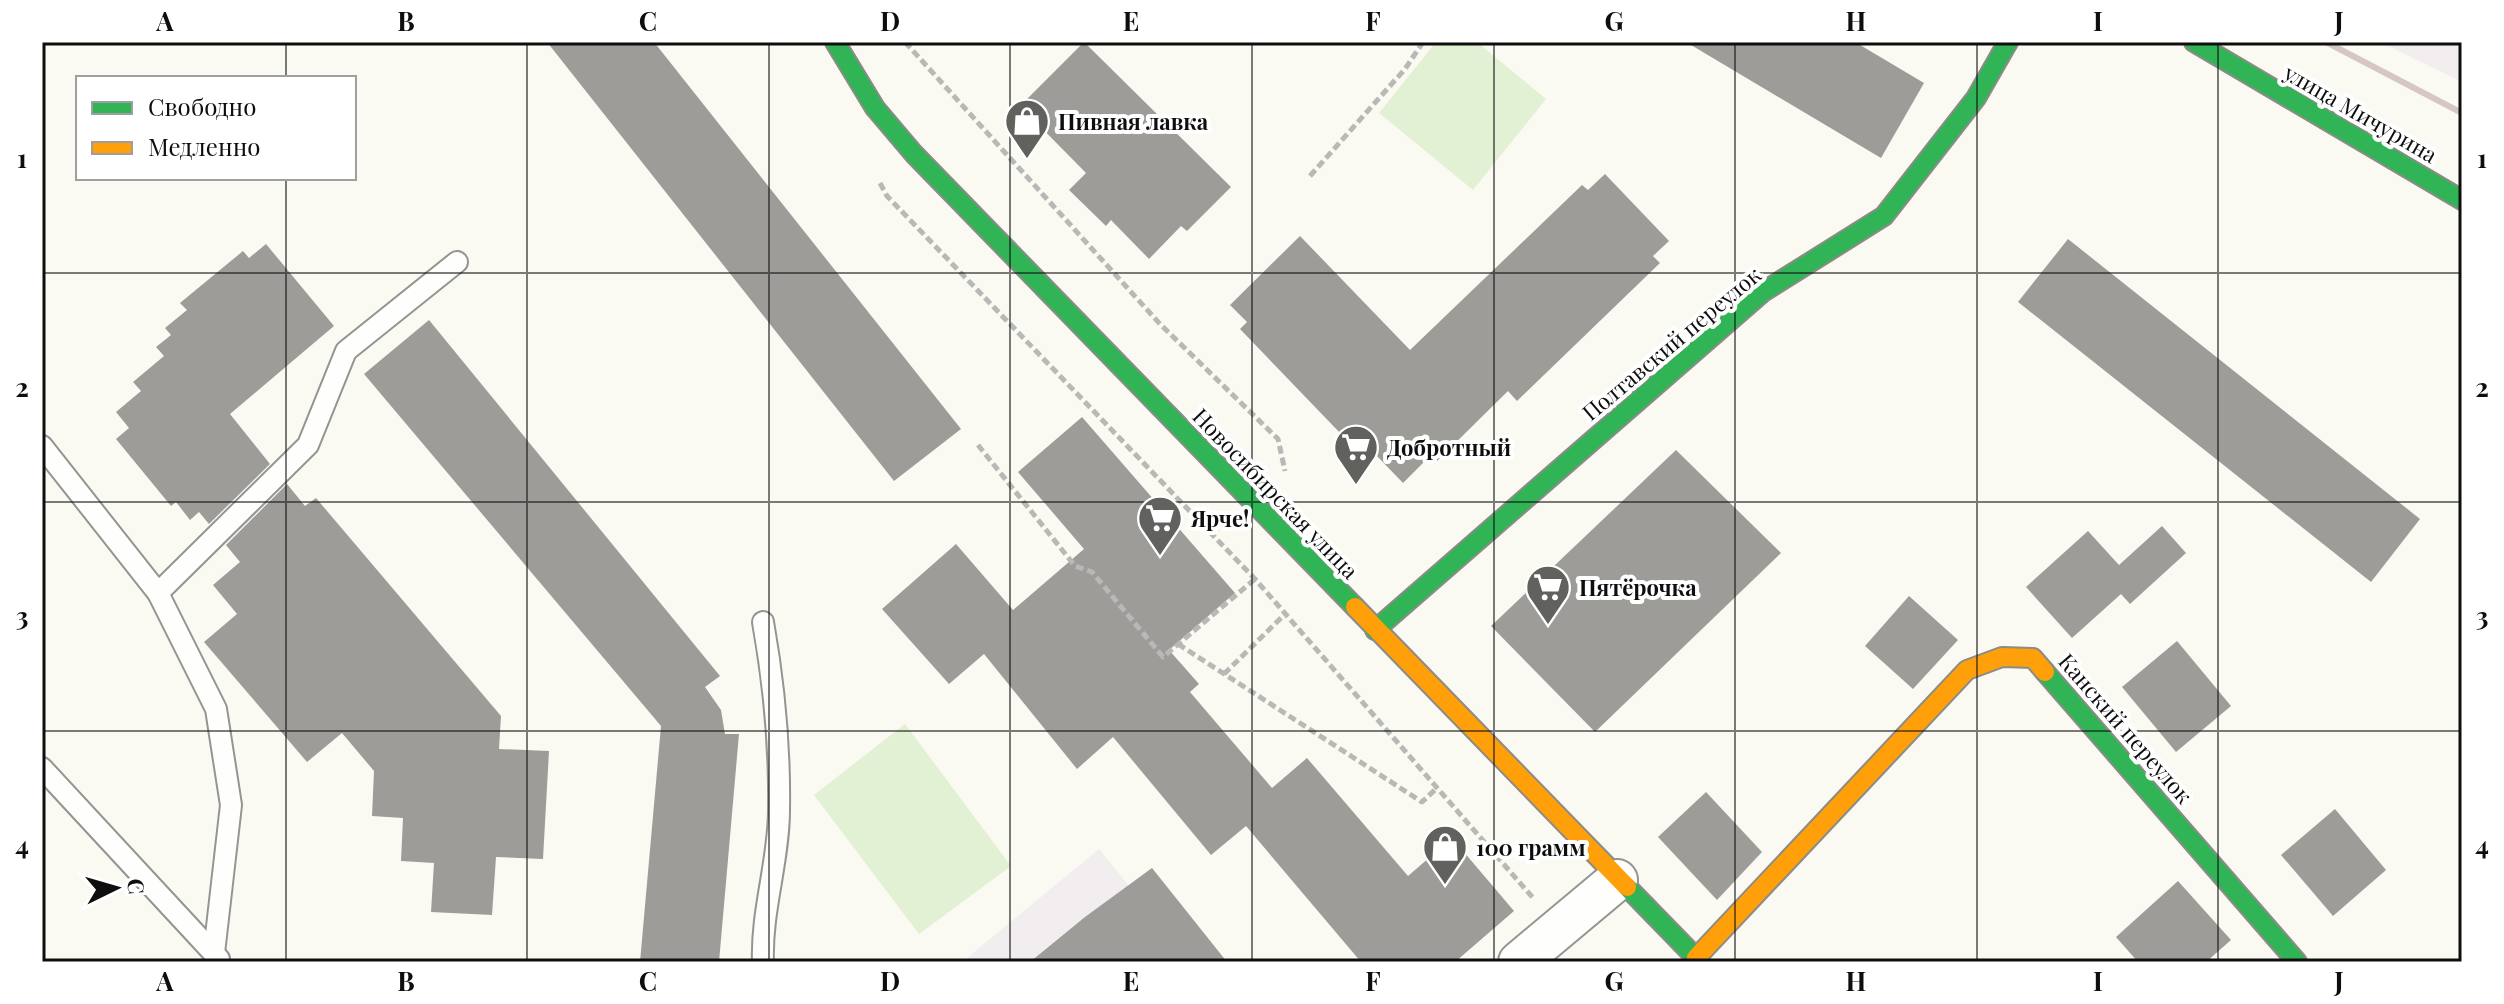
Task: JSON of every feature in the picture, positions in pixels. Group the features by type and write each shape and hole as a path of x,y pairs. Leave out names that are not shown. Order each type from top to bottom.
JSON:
{"street":[{"name":"Новосибирская улица","path":"835,42 875,108 914,154 1698,960"},
{"name":"Полтавский переулок","path":"1375,630 1763,292 1884,216 1976,98 2008,42"},
{"name":"улица Мичурина","path":"2194,42 2462,200"},
{"name":"Канский переулок","path":"1698,960 1967,670 2002,657 2033,658 2297,962"},
{"path":"1519,962 1617,880"}],"lane":[{"path":"158,593 308,445 346,351 457,262"},
{"path":"42,446 158,593 216,709 231,805 218,958"},
{"path":"763,622 774,683 780,812 762,939 763,962"},
{"path":"42,768 218,958"}],"path":[{"path":"905,42 1160,324 1278,439 1284,470 1295,481"},
{"path":"1310,176 1405,69 1423,42"},
{"path":"879,182 887,196 1255,579 1560,928"},
{"path":"978,445 1075,566 1092,572 1163,657 1255,579"},
{"path":"1224,674 1285,614"},
{"path":"1178,644 1422,802 1437,788"}],"shaded area":[{"path":"2380,42 2462,42 2462,82"},
{"path":"1099,849 1129,886 1152,868 1227,962 962,962"}],"green space":[{"path":"1436,42 1477,42 1546,99 1473,190 1379,113"},
{"path":"905,724 1011,866 919,934 814,795"}],"building":[{"path":"547,42 654,42 961,429 894,481"},
{"path":"1084,42 1231,187 1187,231 1181,226 1149,259 1111,220 1106,226 1069,190 1086,173 1020,106"},
{"path":"1686,42 1855,42 1924,83 1881,158"},
{"path":"1605,174 1669,241 1653,256 1660,263 1517,401 1508,391 1434,464 1428,458 1403,483 1376,455 1368,462 1240,329 1247,322 1230,305 1300,236 1410,350 1582,185 1588,190"},
{"path":"2068,239 2420,519 2371,582 2018,302"},
{"path":"266,244 334,326 230,414 270,464 209,524 199,512 190,520 176,502 171,506 116,439 129,428 116,412 141,391 133,382 164,356 156,347 171,335 165,328 187,310 180,303 243,251 249,258"},
{"path":"429,320 720,676 705,687 721,710 725,734 739,734 719,962 640,962 661,726 364,374"},
{"path":"1082,417 1235,593 1169,650 1199,684 1190,692 1272,788 1307,758 1408,876 1452,838 1514,911 1455,962 1361,962 1246,826 1211,855 1113,737 1077,769 984,654 949,684 882,609 956,544 1013,610 1084,549 1018,472"},
{"path":"1676,450 1781,553 1595,732 1491,626"},
{"path":"287,484 305,506 316,498 501,716 499,749 549,751 543,859 496,857 492,915 431,912 434,863 401,861 403,818 372,816 374,771 342,733 307,762 204,642 237,614 213,585 240,562 226,545"},
{"path":"2162,526 2186,553 2130,604 2121,594 2072,638 2026,587 2088,531 2119,565"},
{"path":"1909,596 1958,640 1913,689 1865,646"},
{"path":"2177,641 2231,706 2176,752 2122,687"},
{"path":"1706,792 1762,852 1717,900 1658,837"},
{"path":"2335,809 2386,870 2333,916 2281,855"},
{"path":"1152,868 1227,962 1030,962 1085,917"},
{"path":"2178,881 2231,940 2206,962 2138,962 2116,937"}],"railway":[{"path":"2326,42 2462,113"}],"traffic: fast":[{"path":"835,42 875,108 914,154 1355,607"},
{"path":"1375,630 1763,292 1884,216 1976,98 2008,42"},
{"path":"2194,42 2462,200"},
{"path":"2045,672 2297,962"},
{"path":"1627,887 1700,962"}],"traffic: slow":[{"path":"1355,607 1627,887"},
{"path":"1696,958 1967,670 2002,657 2033,658 2045,672"}],"place":[{"name":"Пивная лавка","path":"1027,160"},
{"name":"Добротный","path":"1356,486"},
{"name":"Ярче!","path":"1160,557"},
{"name":"Пятёрочка","path":"1548,626"},
{"name":"100 грамм","path":"1445,886"}]}
